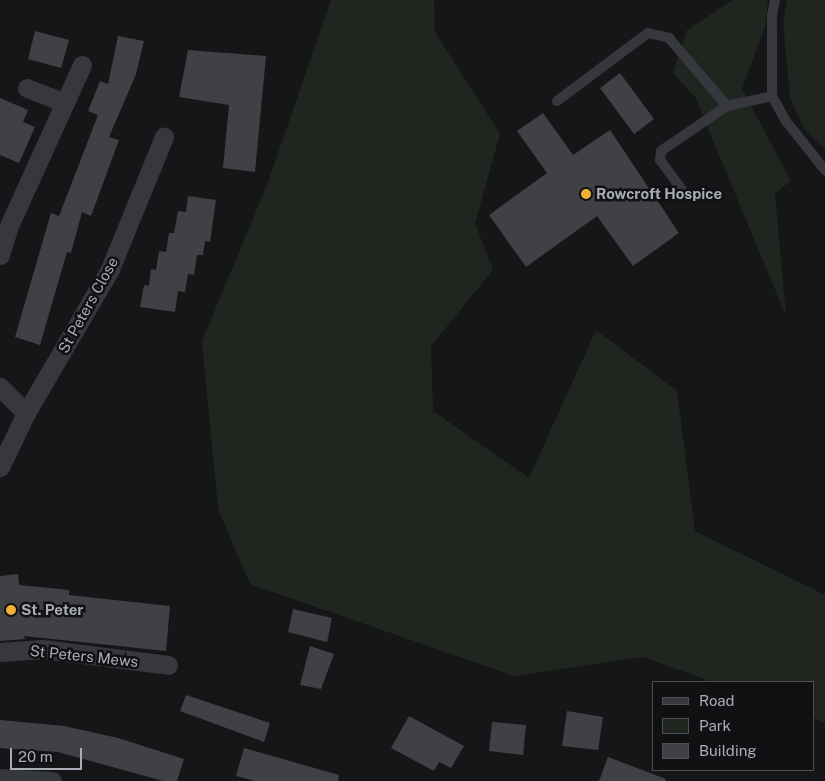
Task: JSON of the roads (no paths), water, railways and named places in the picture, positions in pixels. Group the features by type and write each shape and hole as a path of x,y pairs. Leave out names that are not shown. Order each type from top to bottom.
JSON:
{"street":[{"path":"0,255 8,228 82,65"},
{"path":"26,88 65,103"},
{"name":"St Peters Close","path":"0,466 26,413 110,269 164,137"},
{"path":"0,387 26,413"},
{"name":"St Peters Mews","path":"0,652 42,649 168,665"},
{"path":"0,778 52,781"}],"lane":[{"path":"775,0 772,16 772,96 786,120 825,170"},
{"path":"557,101 648,33 669,38 727,106"},
{"path":"682,190 660,160 661,151 727,106 772,96"}],"place":[{"name":"Rowcroft Hospice","path":"586,194"},
{"name":"St. Peter","path":"11,610"}]}
